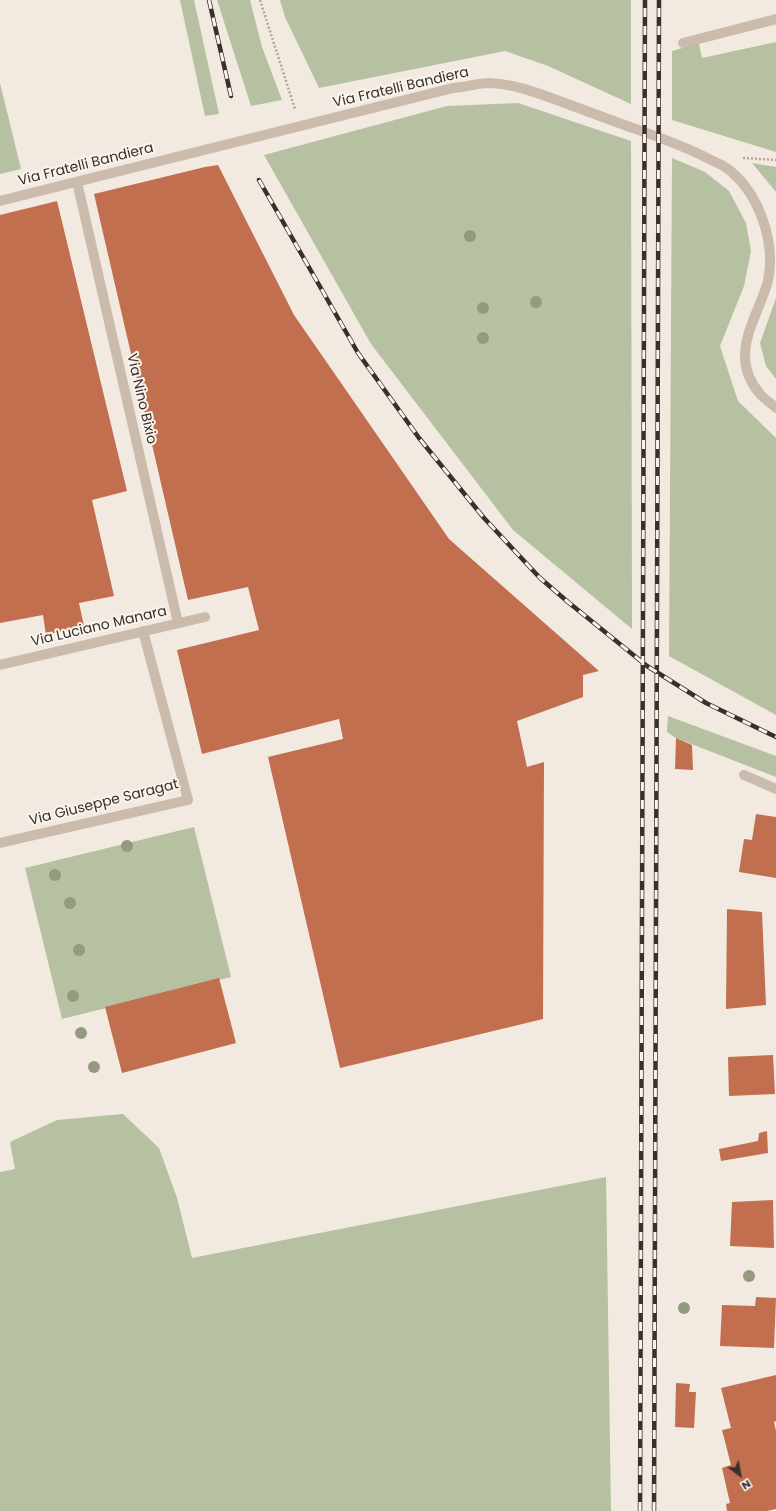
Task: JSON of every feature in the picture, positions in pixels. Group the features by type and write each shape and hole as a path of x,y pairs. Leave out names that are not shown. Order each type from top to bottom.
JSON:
{"street":[{"path":"683,43 776,19"},
{"name":"Via Fratelli Bandiera","path":"0,201 453,88 488,83 524,87 696,152 727,168 741,182 751,195 761,216 768,237 770,260 768,280 746,338 744,357 746,369 750,379 760,395 776,408"},
{"name":"Via Nino Bixio","path":"77,182 178,623"},
{"name":"Via Luciano Manara","path":"0,665 205,617"},
{"name":"Via Giuseppe Saragat","path":"0,843 188,800 143,631"},
{"path":"744,774 776,789"}],"path":[{"path":"260,0 296,111 303,126"},
{"path":"739,157 776,160"}],"green space":[{"path":"180,0 194,0 219,114 205,116"},
{"path":"217,0 250,0 262,47 282,100 251,106"},
{"path":"280,0 631,0 631,104 548,66 505,51 319,88 285,17"},
{"path":"776,42 776,152 672,120 672,51 699,43 702,58"},
{"path":"0,83 21,169 0,174"},
{"path":"518,103 631,141 632,629 513,530 371,344 264,155 447,106"},
{"path":"672,158 705,172 729,191 746,223 751,251 744,286 720,346 738,401 776,438 776,715 669,656"},
{"path":"752,163 776,167 776,192"},
{"path":"776,298 776,379 766,366 760,343"},
{"path":"668,716 776,756 776,777 676,738 667,732"},
{"path":"194,827 231,977 62,1019 25,868"},
{"path":"123,1114 159,1148 177,1198 192,1258 606,1177 611,1511 0,1511 0,1172 15,1169 10,1142 57,1120"}],"building":[{"path":"218,165 294,315 449,539 599,671 583,675 583,697 517,721 527,767 544,762 543,1019 340,1068 268,757 343,739 339,719 202,754 177,650 259,630 248,587 188,600 94,194"},
{"path":"57,201 127,491 92,500 114,596 79,603 84,626 46,635 43,615 0,623 0,215"},
{"path":"676,738 692,745 693,770 675,769"},
{"path":"756,814 776,817 776,878 739,872 744,839 752,840"},
{"path":"727,909 762,912 766,1005 726,1009"},
{"path":"219,978 236,1043 122,1073 105,1007"},
{"path":"773,1055 775,1094 729,1096 728,1057"},
{"path":"767,1131 768,1153 721,1161 719,1149 758,1141 759,1133"},
{"path":"773,1200 774,1248 730,1246 732,1202"},
{"path":"756,1297 776,1298 774,1348 720,1346 722,1305 755,1306"},
{"path":"776,1375 776,1421 774,1422 776,1431 776,1509 767,1511 727,1511 726,1504 730,1503 722,1468 731,1465 722,1430 731,1428 721,1388"},
{"path":"676,1383 690,1384 689,1392 696,1392 694,1428 675,1427"}],"railway":[{"path":"209,0 231,96"},
{"path":"640,1511 645,0"},
{"path":"654,1511 659,0"},
{"path":"259,180 358,353 419,438 484,518 540,578 647,666 706,703 776,737"}]}
